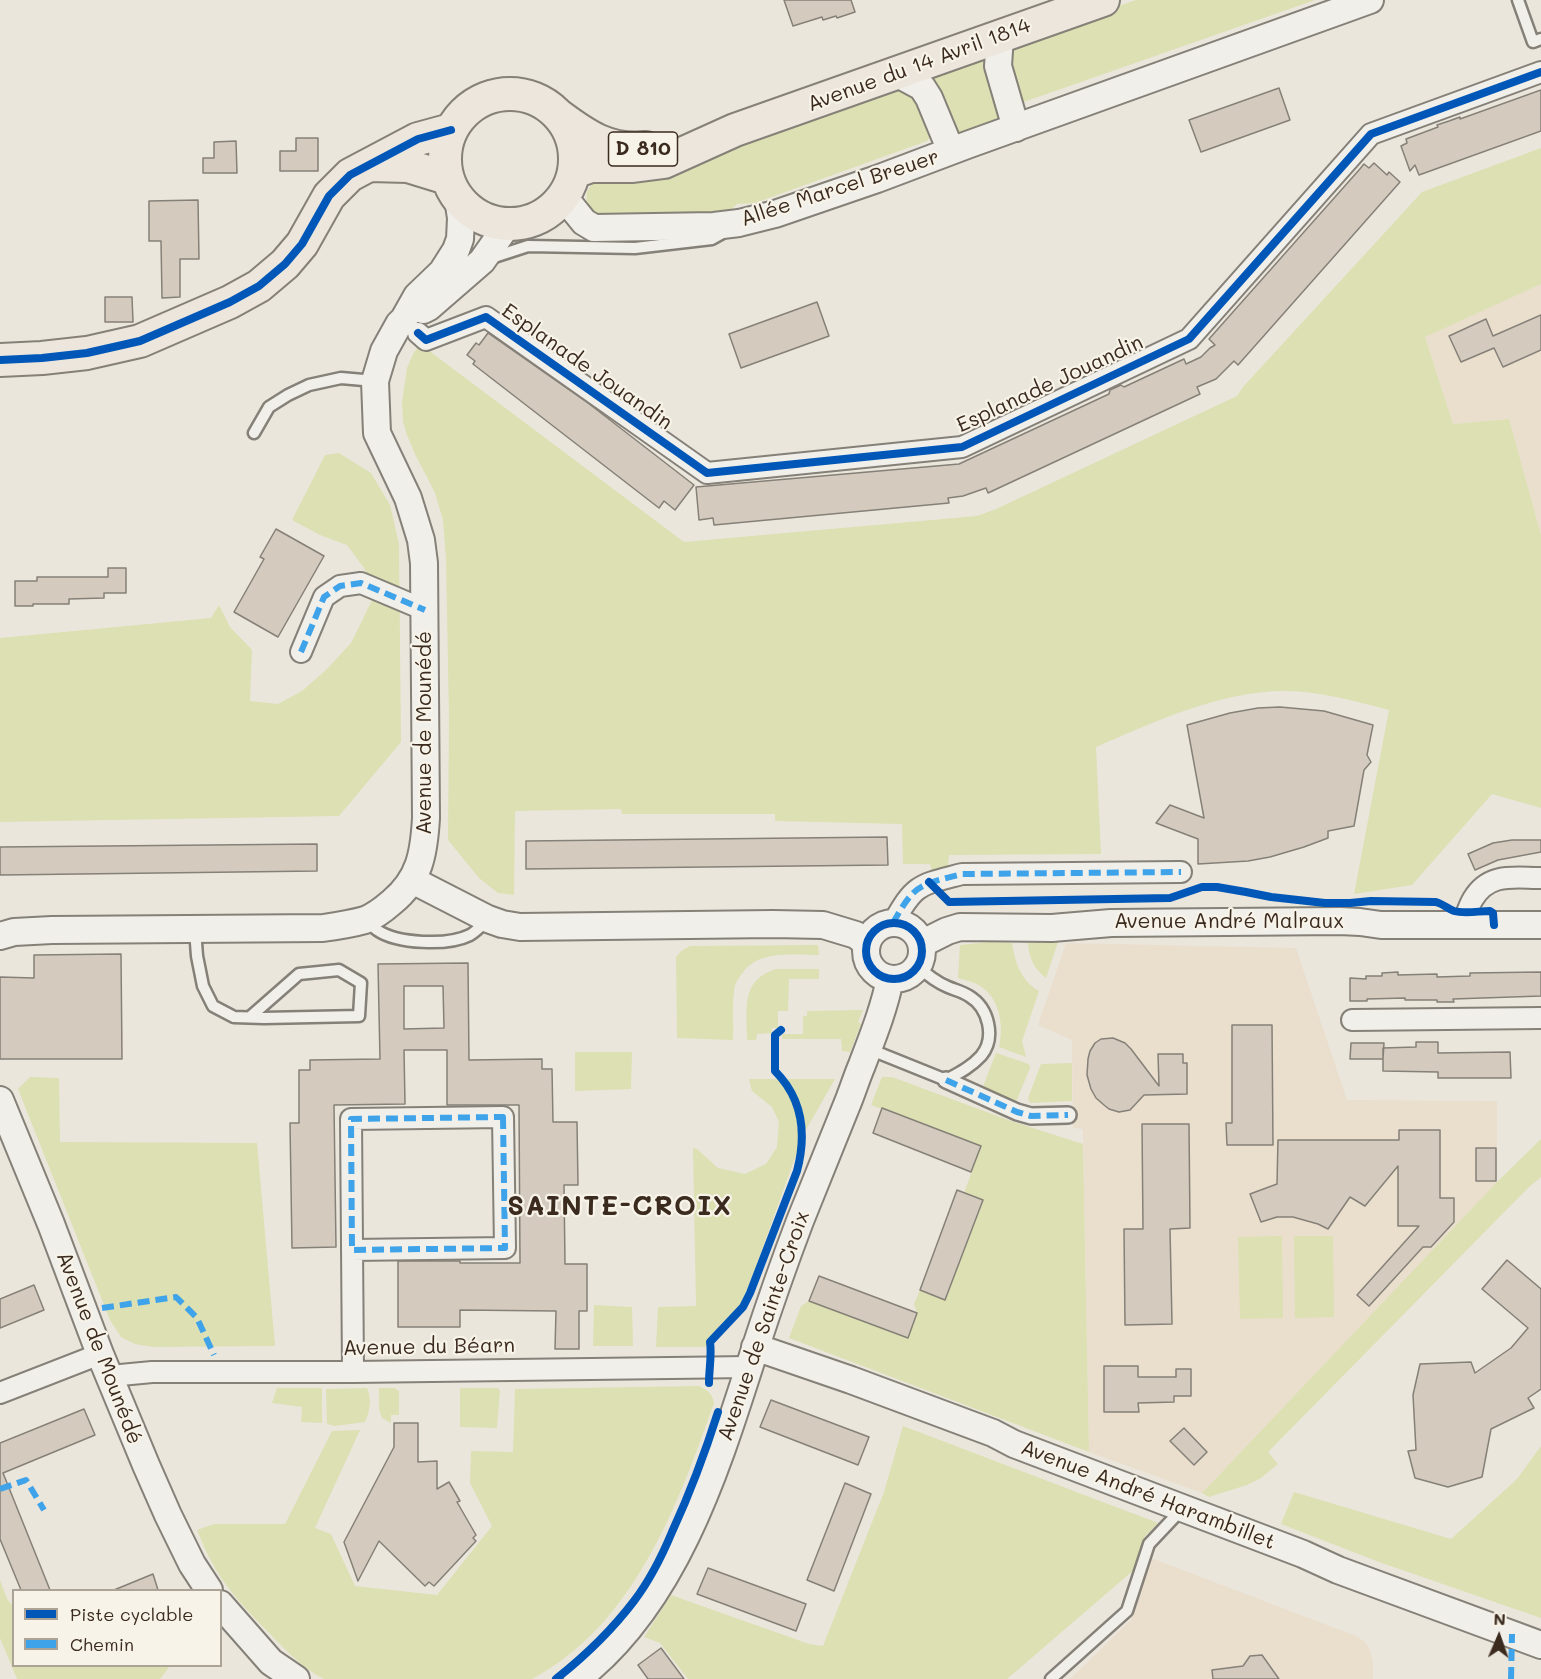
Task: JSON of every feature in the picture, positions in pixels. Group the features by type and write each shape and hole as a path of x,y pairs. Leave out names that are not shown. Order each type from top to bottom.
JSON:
{"main road":[{"name":"Avenue du 14 Avril 1814","path":"568,184 591,166 633,166 664,162 735,130 1103,0"},
{"path":"369,165 408,166 452,188 470,210 485,219 508,224 536,218 551,209 568,184 574,151 569,132 558,115 544,104 527,96 510,94 492,97 473,105 462,115 452,130 445,150 452,188"},
{"name":"Avenue du 14 Avril 1814","path":"558,115 583,134 606,145 632,150 659,147 735,130"},
{"path":"0,360 87,353 141,341 230,302 259,286 285,264 302,244 329,196 350,175 418,139 452,130"}],"street":[{"name":"Allée Marcel Breuer","path":"568,184 584,222 594,228 739,223 775,214 839,192 1371,0"},
{"path":"1000,36 998,66 1016,128"},
{"name":"Esplanade Jouandin","path":"411,326 426,340 486,317 707,473 962,447 1189,339 1371,134 1541,72"},
{"name":"Allée Marcel Breuer","path":"898,74 922,87 930,98 951,151"},
{"name":"Avenue de Mounédé","path":"0,936 14,932 52,930 323,928 366,919 384,909 412,880 423,852 426,818 424,563 421,540 408,498 377,433 375,381 384,351 399,324 411,326 417,296 442,272 456,250 460,238 461,218 452,188"},
{"path":"411,326 429,307 482,261 508,224"},
{"path":"301,652 324,597 340,586 361,583 425,610"},
{"path":"893,923 906,900 917,888 929,882 962,874 1181,872"},
{"path":"1462,925 1472,900 1491,880 1541,878"},
{"path":"412,880 488,919 520,927 823,925 856,935 867,944"},
{"name":"Avenue André Malraux","path":"919,955 947,931 960,927 1052,928 1112,922 1287,921 1360,922 1381,925 1541,925"},
{"path":"893,923 902,924 917,935 919,955 906,976 891,979 874,971 868,963 866,954 870,935 876,929 893,923"},
{"name":"Avenue de Sainte-Croix","path":"577,1679 616,1643 639,1614 666,1574 696,1514 728,1430 801,1219 884,1006 891,979"},
{"path":"1352,1020 1541,1018"},
{"path":"946,1080 1017,1112 1031,1116 1068,1115"},
{"name":"Avenue de Mounédé","path":"0,1100 51,1224 125,1416 168,1515 192,1564 208,1589"},
{"path":"352,1250 505,1248 503,1118 351,1119 352,1250 354,1372"},
{"name":"Avenue du Béarn","path":"0,1393 105,1365 152,1372 354,1372 752,1357"},
{"name":"Avenue André Harambillet","path":"752,1357 851,1380 993,1433 1014,1444 1303,1554 1338,1570 1541,1645"},
{"path":"222,1607 271,1662 296,1679"}],"lane":[{"path":"1518,0 1533,42 1541,39"},
{"path":"442,272 528,246 635,248 712,238 739,223"},
{"path":"254,433 269,408 309,385 341,378 375,381"},
{"path":"366,919 377,930 390,936 413,941 459,939 472,934 488,919"},
{"path":"195,929 203,986 213,1006 234,1017 250,1017 360,1016 361,983 339,970 299,974 250,1017"},
{"path":"868,1048 946,1080 968,1069 982,1055 988,1043 989,1031 983,1009 971,997 932,979 919,955"},
{"path":"1051,1679 1127,1611 1149,1544 1182,1509"}],"shaded area":[{"path":"1541,284 1541,535 1509,419 1453,424 1425,336"},
{"path":"1066,943 1296,948 1347,1100 1497,1101 1497,1182 1202,1493 1089,1452 1083,1129 1073,1128 1072,1040 1038,1025"},
{"path":"1151,1558 1356,1636 1365,1642 1370,1650 1373,1679 1070,1679 1131,1620"}],"green space":[{"path":"1136,0 1315,0 1021,103 1007,56 1016,47 1016,42"},
{"path":"987,52 1006,117 960,139 920,76"},
{"path":"899,84 917,96 932,135 927,141 755,203 737,204 726,214 609,220 589,208 587,194 595,182"},
{"path":"1541,148 1541,284 1425,337 1453,424 1509,419 1541,535 1541,808 1492,794 1412,885 1354,894 1389,710 1324,695 1285,691 1261,692 1212,702 1164,718 1096,747 1101,854 949,855 948,867 932,871 930,864 903,864 902,824 775,821 775,814 622,814 621,809 515,811 514,895 498,893 479,878 448,840 449,717 446,559 443,520 435,493 415,454 403,422 402,402 407,368 420,344 684,542 977,516 1237,396 1422,192"},
{"path":"339,453 371,473 390,505 399,544 401,742 339,816 0,822 0,638 211,618 219,605 230,627 252,650 250,701 278,704 302,691 351,643 375,594 364,568 347,545 320,535 292,520 325,455"},
{"path":"989,942 1012,943 1023,976 1039,991 1022,1041 1026,1057 999,1047 1001,1031 999,1014 992,998 978,985 958,978 960,945"},
{"path":"1058,942 1046,978 1033,963 1028,943"},
{"path":"818,945 819,955 776,955 756,961 748,967 738,979 735,988 733,1040 677,1038 676,957 681,951 690,946"},
{"path":"776,969 819,969 819,979 789,979 788,1011 778,1011 778,1028 772,1028 772,1033 757,1034 756,1040 747,1040 747,1007 751,988 756,980"},
{"path":"863,1010 858,1022 861,1024 850,1052 842,1051 841,1039 782,1039 782,1034 803,1034 803,1016 807,1016 807,1011"},
{"path":"575,1052 632,1052 631,1089 575,1091"},
{"path":"996,1053 1029,1064 1030,1068 1016,1102 983,1092 982,1089"},
{"path":"1072,1063 1072,1101 1030,1103 1028,1098 1041,1064"},
{"path":"30,1077 59,1078 60,1142 257,1143 275,1346 153,1347 135,1344 121,1337 110,1320 18,1089"},
{"path":"882,1077 892,1077 1011,1121 1083,1144 1089,1452 789,1338 801,1306 809,1301 908,1338 917,1313 914,1304 920,1290 944,1299 982,1200 964,1193 981,1146 871,1105"},
{"path":"749,1079 835,1079 803,1135 740,1306 709,1338 706,1347 656,1347 658,1307 696,1306 693,1148 718,1168 745,1174 766,1164 777,1147 779,1122 772,1107 752,1091"},
{"path":"1541,1139 1541,1177 1268,1452 1278,1464 1261,1478 1247,1485 1209,1497 1202,1493 1497,1182"},
{"path":"1282,1236 1283,1318 1240,1319 1238,1237"},
{"path":"1294,1236 1333,1236 1334,1317 1295,1318"},
{"path":"594,1305 632,1307 633,1346 593,1346"},
{"path":"699,1386 709,1392 714,1403 685,1482 648,1559 625,1595 598,1627 568,1656 532,1679 324,1679 289,1653 237,1599 216,1570 197,1530 214,1524 285,1524 332,1431 360,1430 315,1528 331,1534 355,1586 437,1595 492,1526 470,1483 471,1451 513,1452 515,1389"},
{"path":"277,1388 322,1388 322,1423 301,1422 302,1407 272,1403"},
{"path":"367,1388 370,1405 365,1422 335,1426 327,1424 326,1389"},
{"path":"379,1388 395,1388 399,1391 399,1415 391,1415 391,1423 382,1418 379,1409"},
{"path":"498,1388 500,1391 497,1428 460,1427 460,1389"},
{"path":"903,1426 1158,1523 1145,1536 1135,1569 1007,1679 688,1679 660,1643 644,1637 671,1595 809,1644 823,1646 884,1492"},
{"path":"1541,1446 1541,1618 1379,1562 1281,1524 1294,1492 1451,1539 1517,1479"},
{"path":"0,1580 7,1599 12,1605 12,1667 0,1638"},
{"path":"12,1667 169,1667 160,1679 17,1679"}],"building":[{"path":"784,0 851,0 855,12 837,18 836,16 823,20 822,17 793,26"},
{"path":"1279,88 1290,120 1201,152 1189,120"},
{"path":"1541,90 1541,131 1419,175 1415,165 1410,171 1401,146 1407,143 1406,139 1438,127 1437,125"},
{"path":"296,138 318,138 318,171 280,171 280,151 296,151"},
{"path":"236,141 237,173 203,173 203,158 214,158 214,142"},
{"path":"1374,163 1387,175 1389,172 1400,182 1238,365 1234,361 1216,379 1197,387 1200,394 988,493 986,488 963,496 948,498 949,503 714,525 713,518 699,520 696,487 959,464 1109,394 1110,390 1121,385 1124,387 1184,359 1186,364 1201,357 1215,345 1209,339 1364,164 1369,168"},
{"path":"198,200 199,259 180,259 180,297 162,298 161,241 149,241 149,201"},
{"path":"105,297 132,297 133,322 105,322"},
{"path":"817,302 829,336 741,368 729,334"},
{"path":"1541,315 1541,350 1503,367 1494,348 1461,362 1449,336 1486,319 1493,336"},
{"path":"488,333 588,403 694,485 675,510 664,501 659,508 473,364 475,361 467,355"},
{"path":"276,529 324,556 278,637 234,612 264,559 260,557"},
{"path":"108,568 126,568 126,593 104,593 104,598 69,599 69,604 15,606 15,581 37,581 37,577 108,577"},
{"path":"1280,707 1324,711 1373,725 1367,755 1371,762 1364,770 1354,826 1328,831 1328,838 1270,857 1248,861 1198,864 1198,839 1156,823 1170,805 1204,818 1187,725 1230,713"},
{"path":"887,837 888,865 526,869 526,841"},
{"path":"1512,840 1541,840 1541,852 1498,860 1475,870 1468,854 1493,843"},
{"path":"317,844 317,871 0,875 0,847"},
{"path":"121,954 122,1059 0,1059 0,977 34,978 34,955"},
{"path":"468,963 469,1060 542,1059 542,1069 552,1069 553,1122 577,1122 578,1185 564,1185 565,1264 587,1264 587,1311 579,1311 579,1349 555,1349 556,1311 460,1310 460,1327 398,1327 398,1261 520,1263 519,1105 447,1105 447,1050 404,1050 405,1104 334,1105 336,1247 292,1248 290,1123 299,1123 299,1070 310,1070 310,1060 380,1059 378,964","holes":["404,986 443,986 444,1028 404,1029"]},
{"path":"1398,972 1398,975 1437,974 1437,977 1470,976 1470,973 1541,972 1541,996 1453,999 1454,1002 1405,1000 1405,998 1350,1001 1350,978 1366,979 1366,976 1382,976 1382,973"},
{"path":"1232,1025 1272,1025 1273,1145 1227,1145 1226,1123 1232,1123"},
{"path":"1113,1038 1125,1043 1131,1049 1159,1086 1158,1054 1183,1054 1183,1063 1187,1063 1187,1094 1144,1095 1130,1110 1119,1112 1109,1109 1096,1098 1087,1075 1090,1051 1095,1043 1101,1039"},
{"path":"1416,1042 1438,1042 1438,1053 1510,1052 1511,1078 1438,1078 1438,1072 1383,1071 1383,1048 1416,1047"},
{"path":"1351,1043 1384,1043 1383,1059 1350,1059"},
{"path":"882,1108 981,1146 971,1172 873,1133"},
{"path":"1142,1124 1189,1124 1190,1228 1170,1229 1172,1324 1125,1325 1124,1229 1143,1229"},
{"path":"1399,1130 1440,1130 1440,1198 1454,1198 1454,1222 1431,1247 1423,1247 1369,1306 1357,1295 1419,1226 1398,1226 1398,1166 1365,1206 1350,1197 1328,1229 1293,1217 1277,1217 1261,1222 1250,1194 1277,1184 1278,1140 1399,1140"},
{"path":"1476,1148 1496,1148 1496,1181 1476,1181"},
{"path":"957,1190 983,1200 945,1300 920,1290"},
{"path":"1507,1260 1541,1289 1541,1389 1528,1398 1534,1408 1491,1429 1482,1477 1448,1487 1415,1478 1408,1451 1416,1450 1413,1395 1420,1364 1471,1362 1475,1373 1511,1348 1528,1328 1482,1289"},
{"path":"819,1276 917,1313 908,1338 809,1301"},
{"path":"34,1285 44,1310 0,1328 0,1299"},
{"path":"1104,1366 1138,1366 1138,1377 1176,1377 1176,1369 1191,1369 1191,1396 1174,1396 1174,1402 1138,1403 1139,1412 1104,1412"},
{"path":"771,1400 869,1437 858,1465 760,1427"},
{"path":"84,1409 95,1435 3,1473 50,1589 21,1589 0,1539 0,1443"},
{"path":"394,1423 418,1423 418,1462 437,1461 437,1489 449,1482 460,1501 457,1502 476,1535 473,1538 476,1541 434,1586 429,1582 425,1586 379,1541 358,1581 344,1542 394,1447"},
{"path":"1184,1428 1207,1452 1194,1465 1170,1441"},
{"path":"845,1483 871,1494 834,1591 807,1580"},
{"path":"708,1568 806,1604 796,1631 697,1594"},
{"path":"153,1574 158,1589 116,1589"},
{"path":"661,1648 684,1679 648,1679 638,1665"},
{"path":"1262,1655 1279,1679 1213,1679 1212,1670 1243,1666 1250,1656"}],"marked path":[{"path":"301,652 324,597 340,586 361,583 425,610"},
{"path":"893,923 907,900 920,888 962,874 1181,872"},
{"path":"946,1080 1017,1112 1031,1116 1068,1115"},
{"path":"503,1117 505,1248 352,1250 351,1119 503,1117"},
{"path":"102,1308 176,1297 197,1318 214,1355"},
{"path":"0,1489 26,1480 44,1510"},
{"path":"1511,1679 1512,1634"}],"cycle path":[{"path":"418,333 426,340 486,317 707,473 962,447 1189,339 1371,134 1541,72"},
{"path":"0,360 87,353 140,341 230,302 259,286 285,264 302,244 329,196 350,175 418,139 451,130"},
{"path":"929,882 949,902 1170,898 1202,887 1217,887 1271,897 1325,903 1436,902 1458,912 1490,911 1493,913 1494,925"},
{"path":"894,923 905,925 914,931 920,940 922,951 920,962 914,971 905,977 894,979 883,977 874,971 868,962 866,951 868,940 874,931 883,925 894,923"},
{"path":"709,1383 710,1342 743,1307 750,1293 797,1171 800,1157 802,1130 797,1105 792,1093 775,1071 775,1035 781,1030"},
{"path":"556,1679 588,1652 626,1612 645,1585 685,1503 718,1412"}],"district":[{"name":"SAINTE-CROIX","path":"620,1207"}]}
